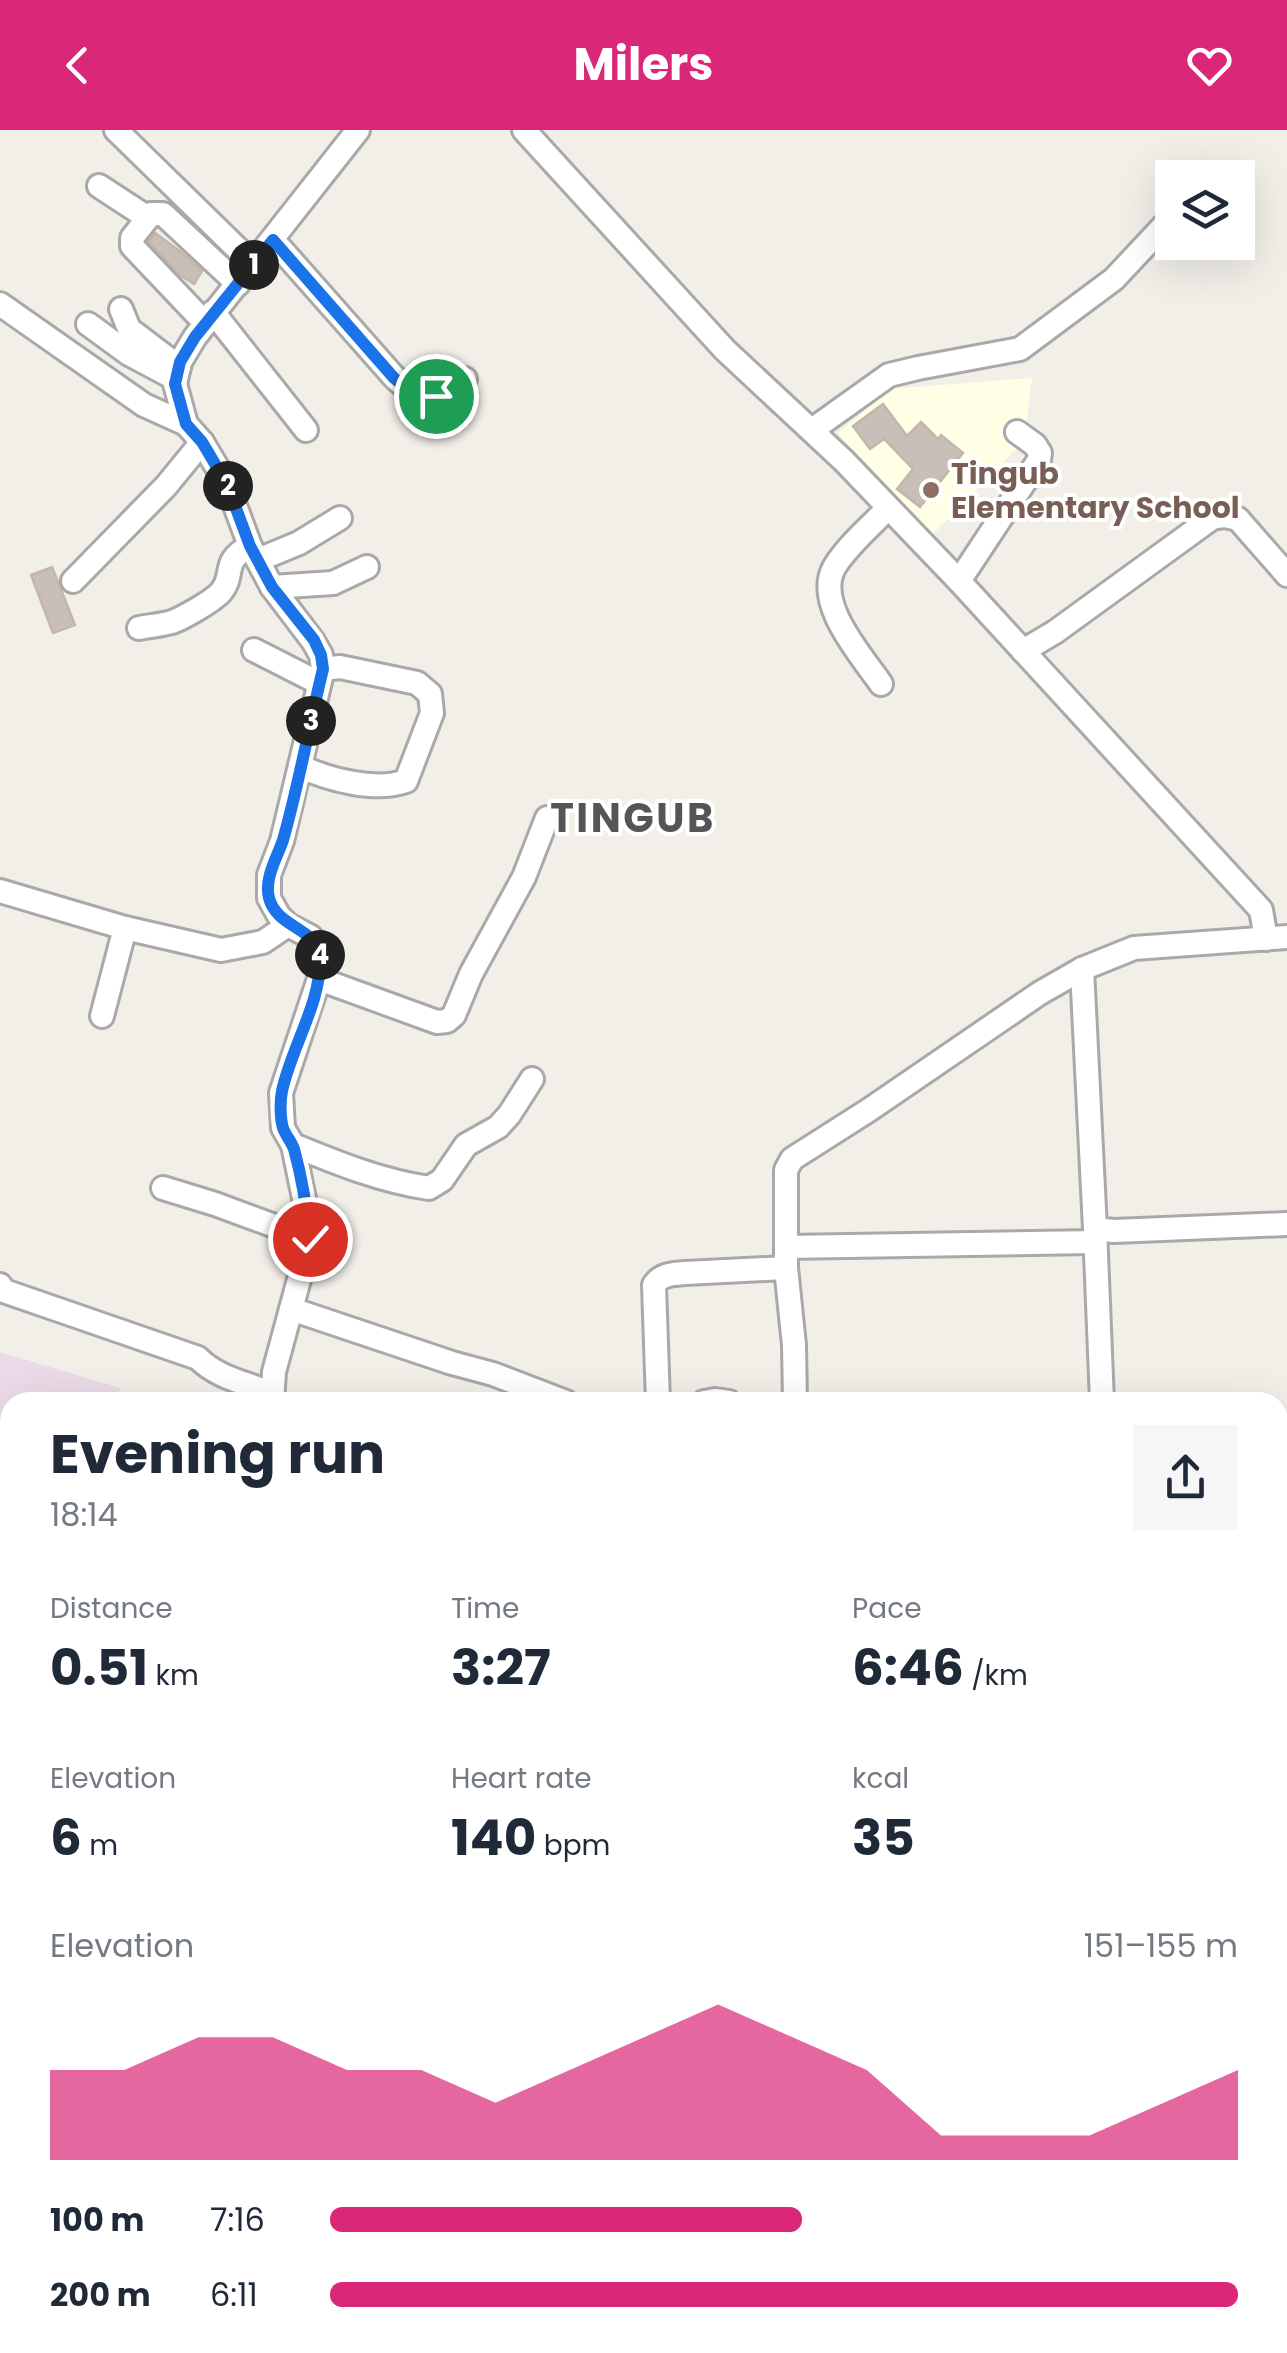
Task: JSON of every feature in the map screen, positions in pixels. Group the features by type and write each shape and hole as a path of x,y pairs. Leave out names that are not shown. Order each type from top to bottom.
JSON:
{"street":[{"path":"116,130 254,265"},
{"path":"524,130 726,350 844,460 959,580 1261,910 1277,938 1134,948 1082,969 792,1158 786,1170 786,1258 795,1392"},
{"path":"272,1392 274,1372 310,1239 293,1145 283,1128 282,1093 319,979 320,954 312,937 279,916 269,898 270,875 282,841 321,676 321,655 314,640 272,587 227,484 194,433 175,384 177,373 209,318 254,265 351,133"},
{"path":"100,186 148,218"},
{"path":"238,284 163,214 152,214 132,238 132,246 209,318 306,430"},
{"path":"812,430 890,376 1020,349 1114,279 1155,235"},
{"path":"273,240 408,390 420,396 436,396 464,379"},
{"path":"0,304 144,405 194,433"},
{"path":"120,310 129,329 177,373"},
{"path":"88,324 130,354 177,373"},
{"path":"959,580 1039,460 1035,445 1018,432"},
{"path":"73,581 166,486 194,433"},
{"path":"880,684 835,617 830,592 833,568 888,508"},
{"path":"139,628 174,621 216,596 224,589 237,553 299,542 340,518"},
{"path":"1024,651 1212,518 1238,519 1287,575"},
{"path":"272,587 333,582 367,566"},
{"path":"254,650 321,676 340,667 416,683 430,694 432,713 406,780 383,786 318,775 300,766"},
{"path":"319,979 437,1022 447,1020 454,1015 471,974 524,877 547,818"},
{"path":"0,891 125,928 221,950 262,942 288,925"},
{"path":"102,1016 125,928"},
{"path":"1082,969 1102,1392"},
{"path":"293,1145 345,1167 429,1188 442,1180 466,1146 498,1127 532,1079"},
{"path":"164,1188 310,1239"},
{"path":"658,1392 654,1285 669,1275 786,1258 1095,1236 1114,1231 1287,1224"},
{"path":"0,1285 4,1291 198,1358 207,1367 259,1392"},
{"path":"291,1308 540,1392"}],"shaded area":[{"name":"Tingub Elementary School","path":"1032,378 1024,441 928,539 838,433 890,389"},
{"path":"0,1352 120,1388 120,1392 0,1392"}],"building":[{"path":"155,233 202,271 194,284 148,242"},
{"path":"883,404 907,436 921,422 938,439 941,435 963,453 920,507 897,489 913,469 884,439 870,449 853,426"},
{"path":"52,567 75,625 53,633 31,575"}],"place":[{"name":"Tingub Elementary School","path":"931,490"}],"district":[{"name":"TINGUB","path":"633,818"}],"route":[{"path":"310,1239 293,1145 283,1128 282,1093 319,979 320,954 312,937 288,925 269,898 270,875 282,841 323,669 321,655 314,640 272,587 250,546 227,484 202,442 186,424 175,384 180,362 195,337 273,240 394,378 420,396 436,396"}]}
